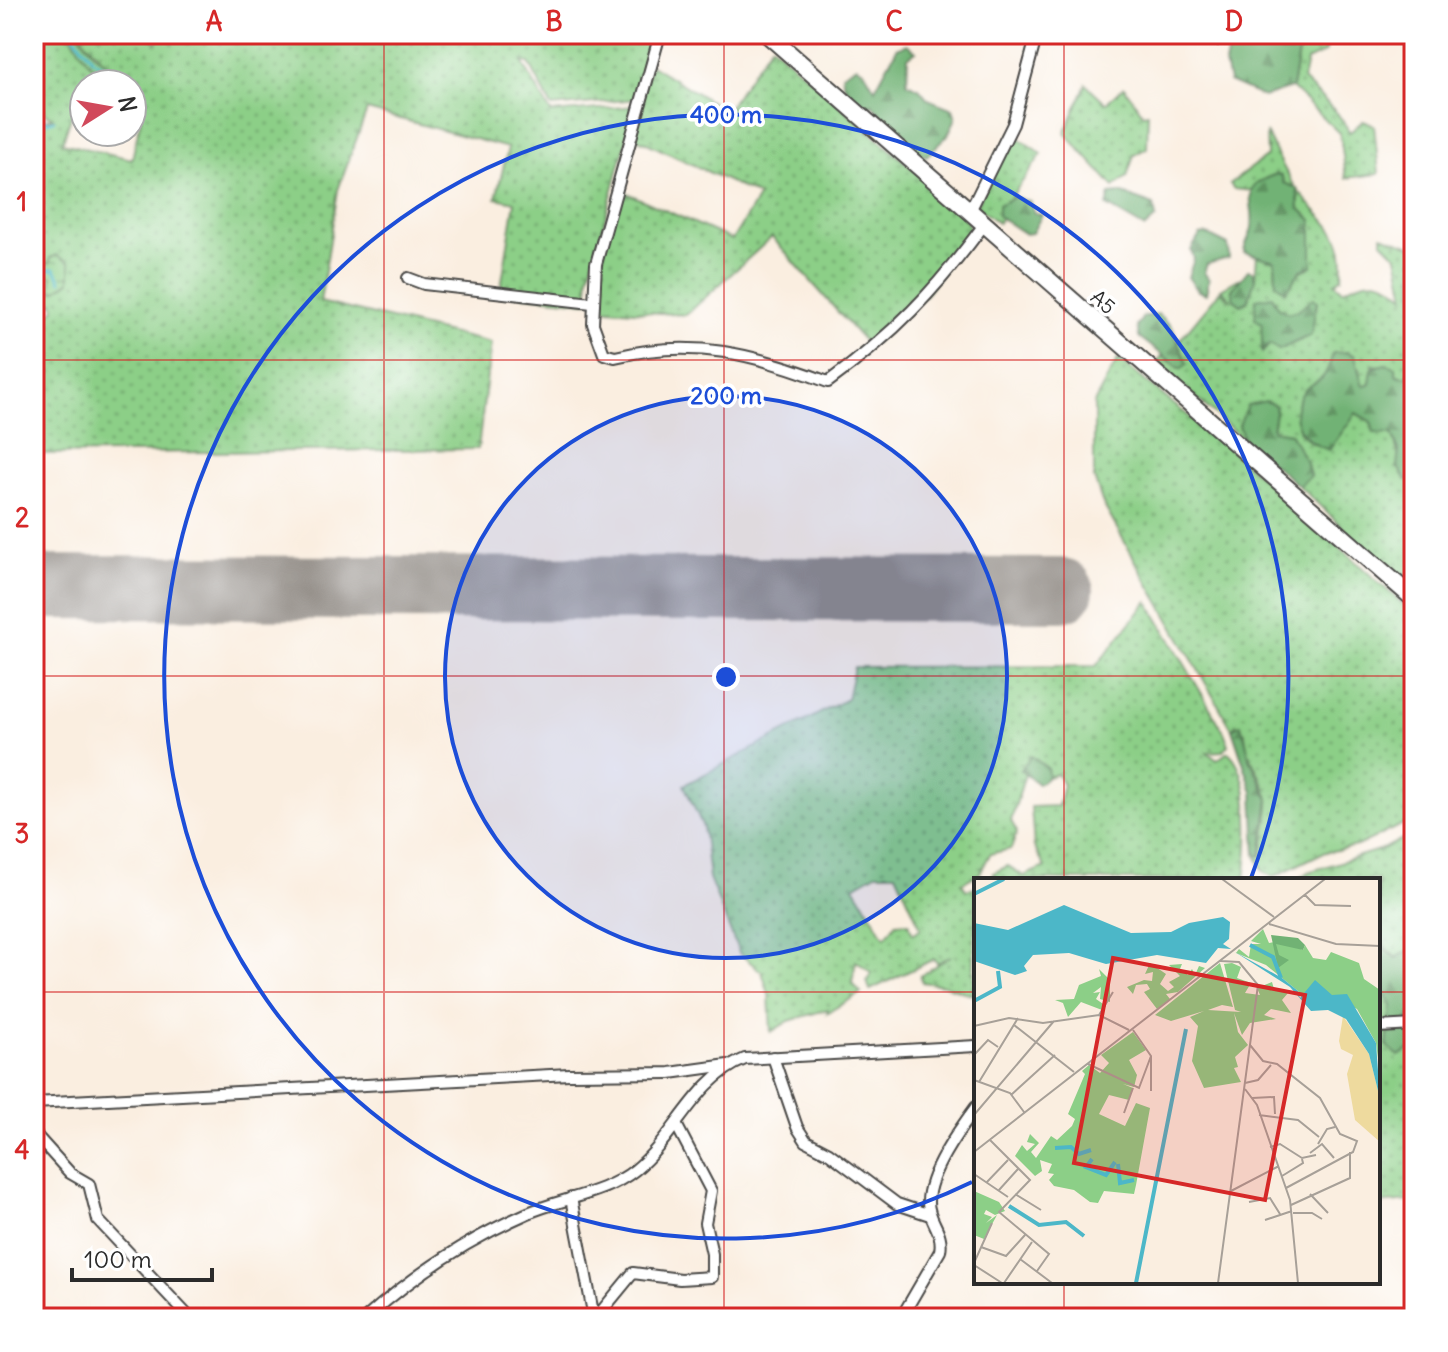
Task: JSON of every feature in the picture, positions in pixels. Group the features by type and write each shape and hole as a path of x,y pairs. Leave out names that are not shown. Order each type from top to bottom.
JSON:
{"highway":[{"name":"A5","path":"767,34 983,226 1414,599"}],"street":[{"path":"660,34 596,264 593,324 604,354 615,357 694,347 766,359 828,382 901,325 931,294 983,226"},
{"path":"969,213 1013,124 1037,34"},
{"path":"1141,34 1216,40"},
{"path":"408,278 420,283 592,303"},
{"path":"1380,1027 1414,1025"},
{"path":"34,1103 569,1074 670,1073 730,1065 745,1059 974,1046"},
{"path":"773,1057 797,1127 806,1141 829,1153 897,1204 930,1215"},
{"path":"370,1316 474,1238 635,1170 677,1126 711,1079 730,1065"},
{"path":"901,1318 940,1251 943,1240 930,1215 927,1201 946,1151 974,1110"},
{"path":"595,1318 633,1273 680,1279 712,1277 712,1254 705,1223 711,1191 677,1126"},
{"path":"34,1133 70,1173 89,1184 94,1212 105,1229 190,1318"},
{"path":"571,1198 595,1318"}],"green space":[{"path":"34,34 70,34 89,63 96,68 68,68 68,126 62,143 68,144 68,148 84,148 132,159 134,148 148,148 148,68 110,68 79,34 154,34 151,38 157,42 162,34 654,34 637,99 552,107 529,63 522,62 551,113 636,106 589,276 587,302 500,293 515,202 496,198 508,148 367,110 338,190 320,302 491,343 478,449 34,454 34,329 55,309 54,302 34,313 34,277 47,273 60,286 70,281 70,263 44,263 34,268 34,114 37,119 55,119 45,113 39,104 32,70"},
{"path":"70,34 79,34 94,54 113,68 96,68 89,63"},
{"path":"1221,34 1301,34 1292,88 1263,97 1229,82 1225,64 1230,39"},
{"path":"1301,34 1331,34 1324,53 1307,61 1303,80 1337,113 1350,132 1363,121 1374,125 1379,174 1346,178 1340,134 1292,88"},
{"path":"907,44 916,51 908,57 907,83 919,88 928,99 953,109 956,118 948,135 927,156 915,153 872,104 867,108 857,103 843,80 842,74 856,66 864,70 875,89 897,48"},
{"path":"771,45 963,213 971,231 926,294 867,345 772,237 686,315 597,308 598,273 620,190 732,240 759,196 630,135 651,65 726,111"},
{"path":"1086,84 1106,103 1124,87 1143,114 1148,113 1147,148 1134,155 1127,177 1114,187 1065,133"},
{"path":"1011,133 1042,154 1009,200 998,223 976,206"},
{"path":"1266,133 1296,188 1337,237 1343,261 1342,277 1335,283 1343,290 1361,282 1376,280 1405,296 1397,256 1382,241 1382,235 1414,247 1414,360 1408,377 1395,375 1396,367 1373,365 1370,385 1366,386 1362,385 1360,368 1328,368 1299,431 1311,443 1329,450 1355,413 1371,422 1375,433 1392,433 1406,479 1414,479 1414,587 1379,562 1299,486 1310,476 1290,433 1272,430 1276,406 1239,425 1244,440 1156,363 1162,356 1181,369 1184,356 1178,342 1220,291 1232,300 1221,289 1240,278 1232,290 1255,280 1257,255 1275,261 1276,284 1312,266 1312,220 1299,208 1299,198 1277,174 1267,178 1253,191 1234,189 1230,184 1267,156","holes":["1313,298 1317,301 1311,335 1270,344 1263,352 1262,322 1279,308 1288,313 1299,310"]},
{"path":"1277,174 1282,176 1284,183 1297,188 1299,208 1312,220 1312,266 1301,270 1286,291 1276,284 1275,261 1244,252 1252,227 1252,190 1256,184"},
{"path":"1120,193 1154,205 1156,218 1145,228 1107,206 1110,194"},
{"path":"1014,197 1030,202 1034,213 1042,215 1032,233 1025,234 998,216 998,205"},
{"path":"1206,234 1228,245 1229,258 1207,264 1204,273 1209,279 1206,294 1198,291 1188,277 1194,259 1191,250 1200,235"},
{"path":"57,255 70,263 70,281 56,291 51,290 52,277 46,273 34,277 34,268 50,263 50,258"},
{"path":"1248,270 1253,271 1255,280 1247,302 1241,305 1234,299 1232,290"},
{"path":"1272,296 1279,308 1288,313 1299,310 1313,298 1317,301 1311,335 1279,350 1270,344 1262,352 1262,323 1255,319 1256,299"},
{"path":"1158,314 1172,327 1187,364 1181,369 1139,337 1137,326 1143,317"},
{"path":"1347,352 1355,356 1362,384 1366,386 1370,384 1372,368 1385,364 1396,367 1396,375 1407,377 1414,360 1414,479 1406,480 1397,466 1399,450 1392,434 1374,433 1371,422 1356,413 1329,450 1311,441 1299,428 1295,412 1303,392 1323,377 1333,353"},
{"path":"1118,359 1227,447 1414,614 1414,819 1357,846 1322,853 1273,877 1263,871 1256,855 1261,855 1262,851 1269,799 1248,750 1245,732 1235,725 1232,729 1103,504 1094,478 1094,403"},
{"path":"1266,401 1276,406 1272,430 1290,433 1307,463 1310,476 1299,486 1244,440 1239,425 1247,405"},
{"path":"1148,601 1224,732 1229,745 1223,751 1207,752 1217,760 1228,752 1242,776 1248,812 1245,878 997,878 993,873 1008,866 1024,876 1045,867 1034,847 1031,807 1058,806 1063,785 1057,774 1048,777 1047,768 1031,757 1020,770 1025,774 1011,821 1017,832 1011,849 990,854 980,873 962,883 966,890 974,888 973,995 944,985 922,982 920,976 951,956 937,963 934,959 870,990 867,981 871,973 856,961 852,983 861,993 827,1013 828,1009 789,1021 771,1032 769,994 762,972 739,953 709,878 703,827 684,785 847,699 854,667 1096,666","holes":["876,873 896,873 921,928 913,934 908,922 896,923 885,937 854,886"]},
{"path":"1241,724 1251,761 1269,799 1261,856 1256,855 1253,792 1232,729"},
{"path":"1031,756 1047,768 1048,777 1038,784 1020,770"},
{"path":"1414,833 1414,947 1396,958 1380,942 1380,878 1300,878 1308,872 1385,848"},
{"path":"1380,940 1396,958 1414,947 1414,1014 1408,1017 1412,1048 1399,1056 1387,1046 1392,1005 1380,987"},
{"path":"1380,987 1392,1005 1388,1046 1413,1038 1408,1017 1414,1014 1414,1214 1411,1201 1380,1204"}],"waterway":[{"path":"73,34 93,60 107,68"},
{"path":"34,104 47,122 54,120"},
{"path":"34,270 55,269 61,281"},
{"path":"34,322 51,304"}],"runway":[{"path":"34,587 1062,590"}]}
